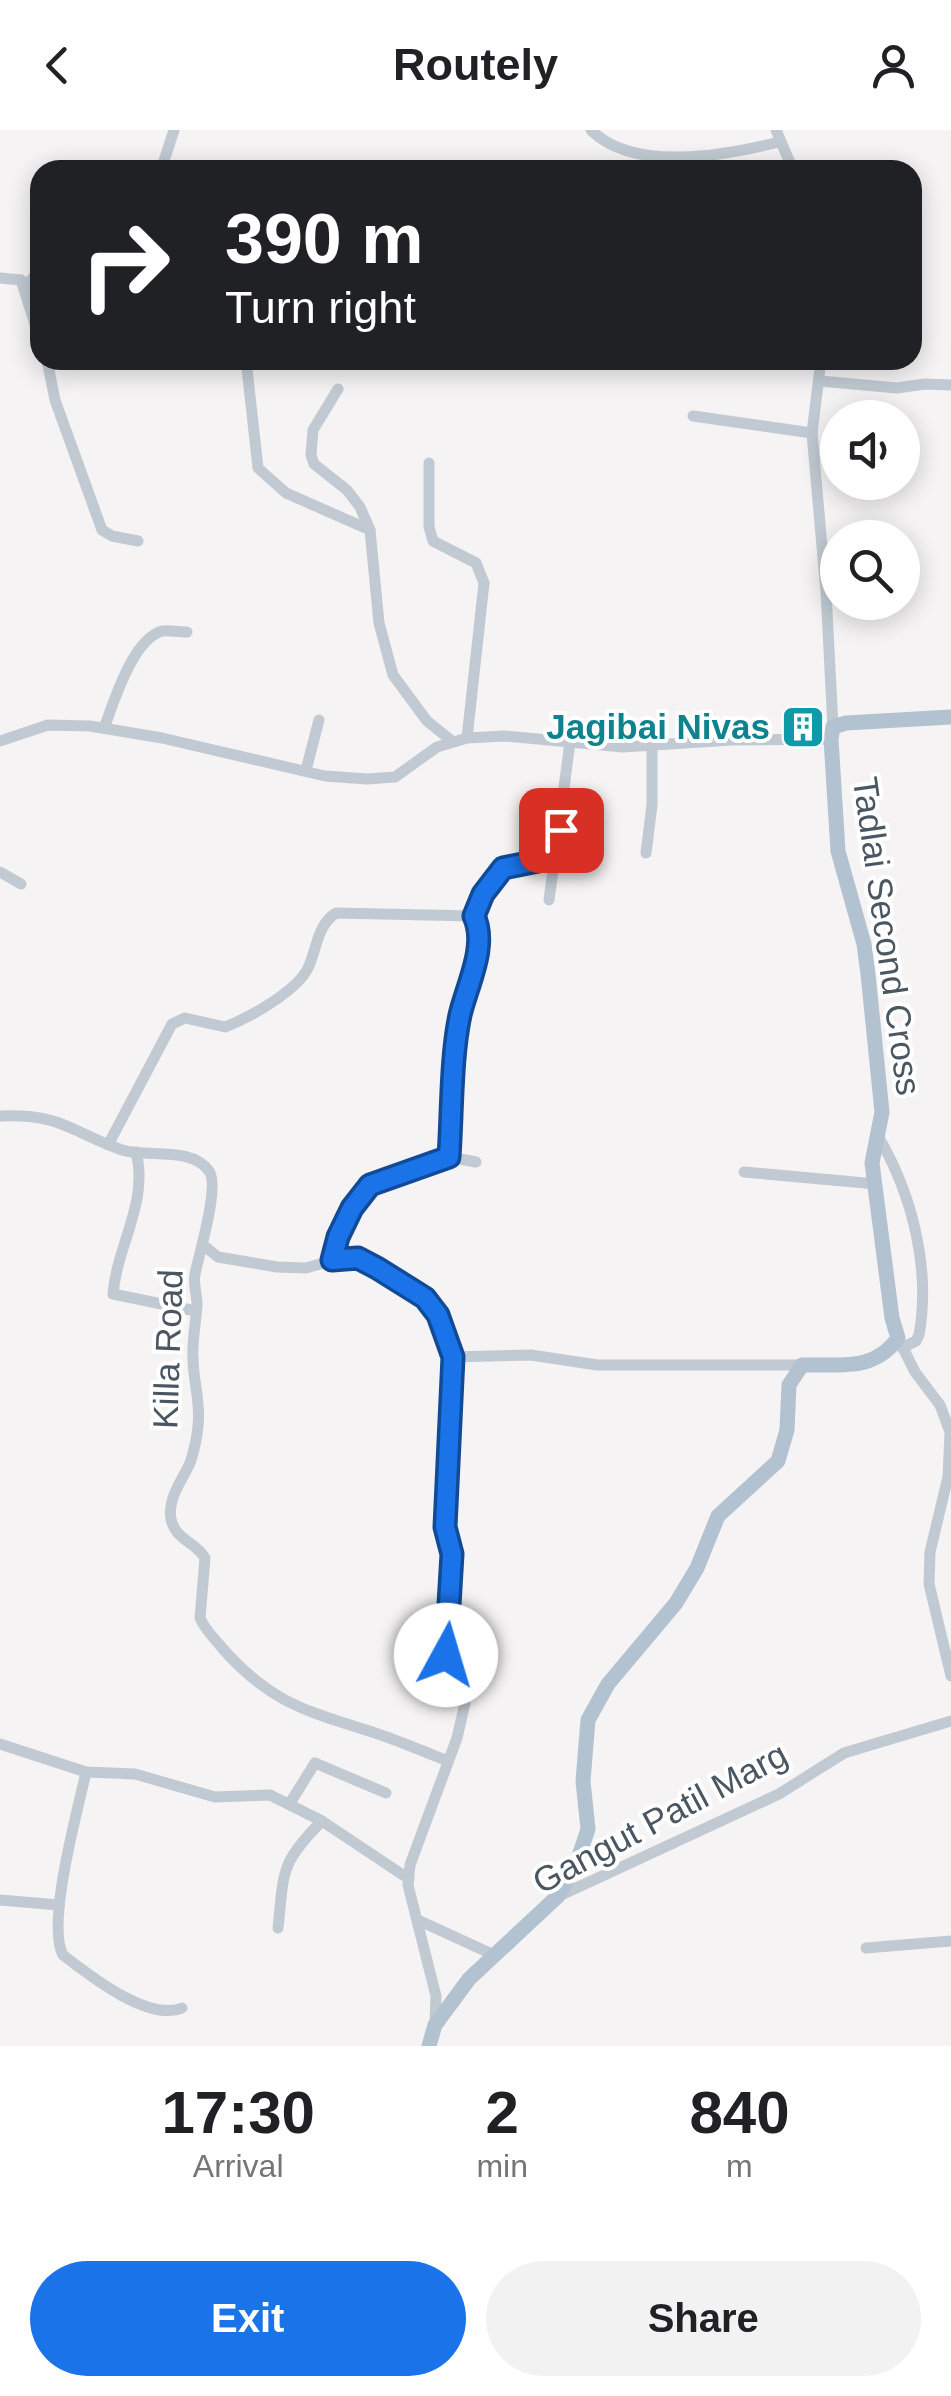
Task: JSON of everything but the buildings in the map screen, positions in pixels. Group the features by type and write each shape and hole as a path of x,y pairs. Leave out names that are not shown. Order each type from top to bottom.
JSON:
{"main road":[{"path":"832,733 846,723 951,717"},
{"name":"Tadlai Second Cross","path":"832,733 838,851 864,944 868,974 882,1112 872,1163 892,1318 900,1343"},
{"path":"558,1896 576,1865 588,1829 582,1781 588,1720 608,1684 676,1603 697,1568 718,1516 778,1462 787,1430 789,1385 802,1365 873,1362 900,1343"},
{"name":"Gangut Patil Marg","path":"436,2026 468,1979 558,1896"},
{"path":"429,2046 436,2026"}],"street":[{"path":"164,160 174,130"},
{"path":"592,130 622,150 652,156 732,153 777,136 788,160"},
{"path":"0,278 21,280 30,308"},
{"path":"24,288 30,281"},
{"path":"48,370 55,400 102,530 138,541"},
{"path":"247,370 258,468 286,493 370,530"},
{"name":"Tadlai Second Cross","path":"821,370 812,433 826,592 832,733"},
{"path":"820,381 897,388 951,385"},
{"path":"338,389 313,430 310,456 360,506 370,530 378,623 393,676 427,721 452,741"},
{"path":"693,416 812,433"},
{"path":"429,462 428,527 433,541 476,563 484,582 467,738"},
{"path":"104,728 123,679 144,643 162,631 187,632"},
{"path":"306,770 320,720"},
{"path":"0,741 48,725 104,728 367,779 395,777 437,747 467,738 505,736 652,746 832,733"},
{"path":"549,900 570,742"},
{"path":"646,853 652,805 652,746"},
{"path":"449,1157 460,1016 474,970 478,924 474,916 483,894 503,868 538,861 556,848"},
{"path":"0,872 21,884"},
{"path":"108,1145 172,1024 185,1018 225,1027 290,989 307,971 329,917 336,913 474,916"},
{"path":"0,1116 29,1114 55,1119 108,1145 199,1162 211,1173 213,1184 204,1245"},
{"path":"878,1136 898,1170 915,1232 924,1288 919,1335 916,1341 900,1343"},
{"path":"136,1152 141,1171 140,1191 114,1294 196,1311"},
{"path":"332,1260 352,1208 370,1185 449,1157 476,1162"},
{"path":"744,1172 876,1184"},
{"name":"Killa Road","path":"409,1879 427,1814 448,1761 465,1703 446,1655 452,1554 445,1527 453,1357 438,1315 425,1298 358,1258 306,1268 277,1267 218,1257 204,1245 194,1282 193,1358 199,1424 190,1461 171,1501 171,1519 184,1541 200,1550 205,1558 199,1600 202,1626 260,1686 278,1698 305,1712 448,1761"},
{"name":"Tadlai Second Cross","path":"900,1343 915,1372 940,1405 950,1432 948,1477 930,1552 930,1584 951,1676"},
{"path":"453,1357 531,1356 596,1366 802,1365"},
{"name":"Gangut Patil Marg","path":"558,1896 779,1794 844,1753 951,1721"},
{"path":"0,1744 86,1772 135,1774 215,1797 270,1794 322,1820 409,1879 436,1996 436,2026"},
{"path":"290,1803 315,1763 386,1793"},
{"path":"86,1772 59,1905 58,1946 63,1955 120,1996 173,2011 182,2008"},
{"path":"278,1928 287,1862 322,1820"},
{"path":"0,1900 59,1905"},
{"path":"420,1921 494,1955"},
{"path":"866,1948 951,1941"}],"place":[{"name":"Jagibai Nivas","path":"803,727"}],"route":[{"path":"446,1655 452,1554 445,1527 453,1357 438,1315 425,1298 358,1258 332,1260 352,1208 370,1185 449,1157 460,1016 474,970 478,924 474,916 478,904 500,870 545,857 556,848 561,830"}]}
